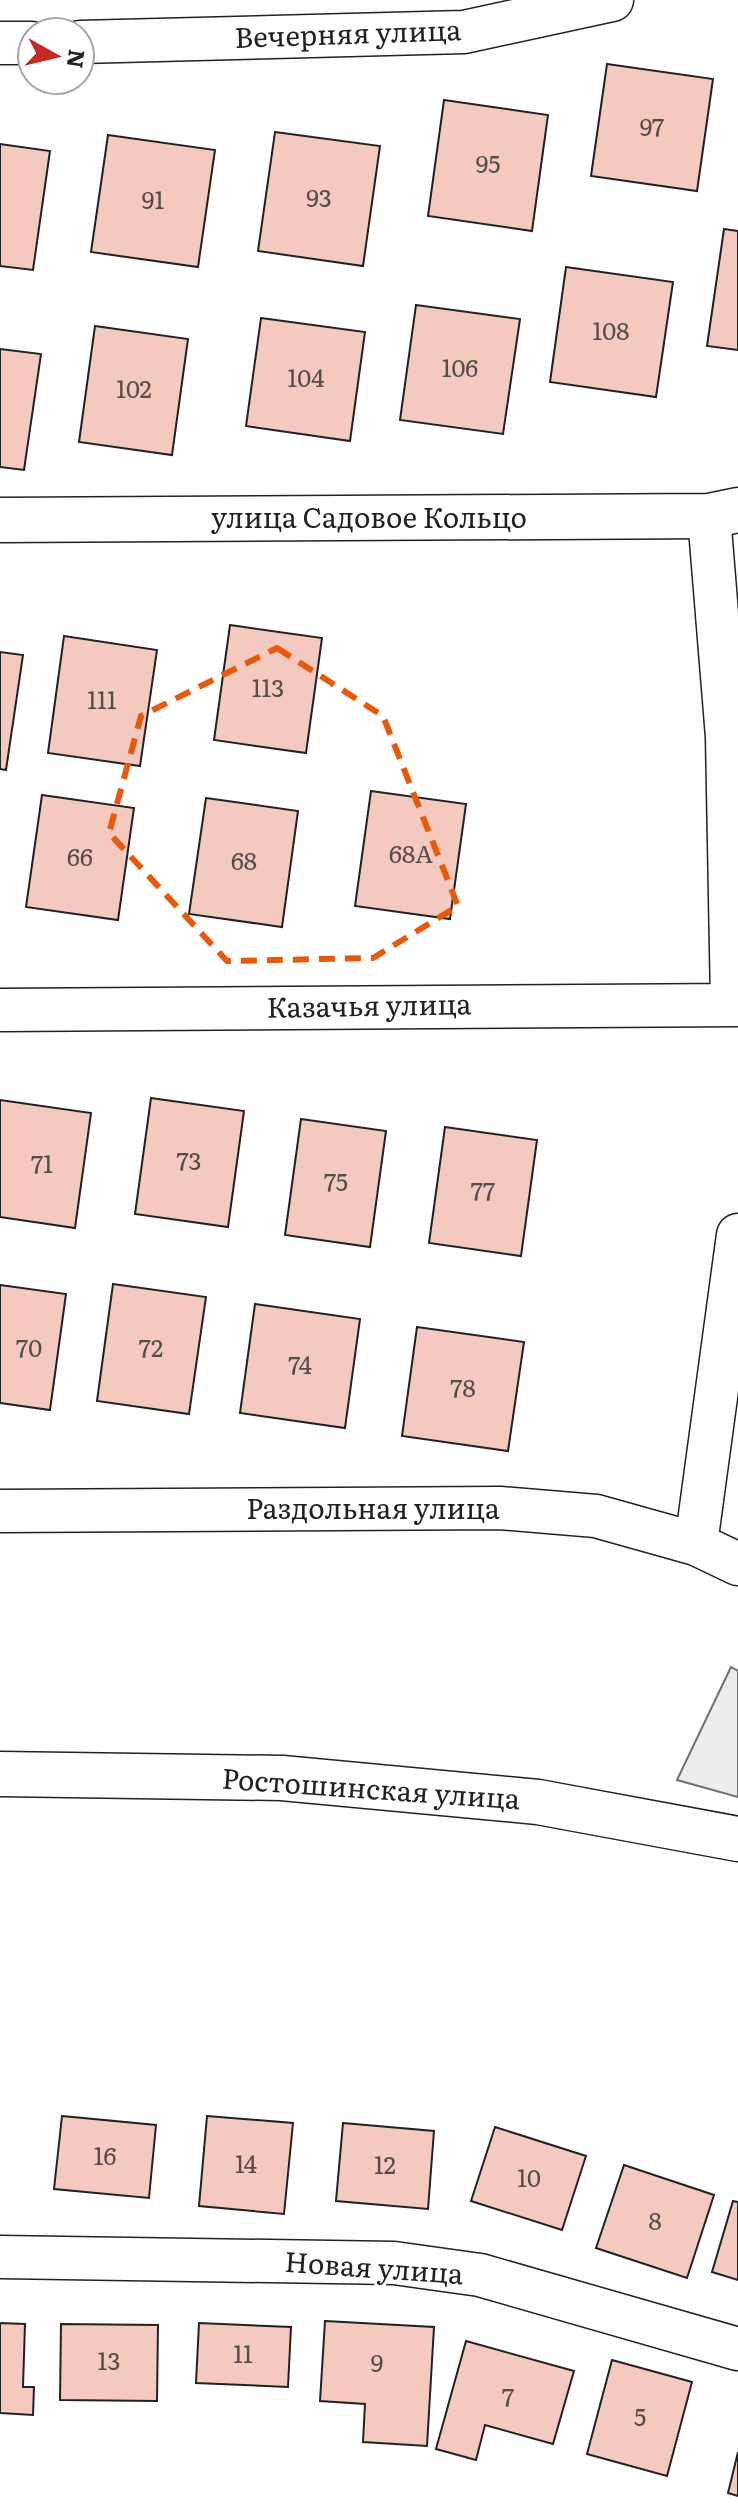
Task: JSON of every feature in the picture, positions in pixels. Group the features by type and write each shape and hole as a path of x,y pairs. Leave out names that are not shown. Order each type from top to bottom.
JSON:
{"main road":[{"name":"улица Садовое Кольцо","path":"0,520 724,513"},
{"name":"Ростошинская улица","path":"0,1774 282,1778 538,1802 738,1839"}],"street":[{"name":"Вечерняя улица","path":"96,42 464,32 612,0"},
{"path":"724,513 735,1004"},
{"name":"Казачья улица","path":"0,1010 735,1004"},
{"path":"696,1544 738,1235"},
{"name":"Раздольная улица","path":"0,1511 500,1508 596,1516 696,1544 738,1564"},
{"name":"Новая улица","path":"0,2257 394,2263 480,2275 738,2349"}],"highlighted area":[{"path":"277,648 383,716 458,906 373,958 227,961 109,833 141,716"}],"shaded area":[{"path":"731,1667 738,1671 738,1797 677,1780"}],"building":[{"path":"607,64 713,79 697,191 591,176"},
{"path":"444,100 548,115 532,231 428,216"},
{"path":"275,132 380,146 363,266 258,251"},
{"path":"108,135 215,150 198,267 91,252"},
{"path":"0,144 50,151 33,270 0,266"},
{"path":"724,229 738,231 738,350 707,346"},
{"path":"566,267 673,282 656,397 550,382"},
{"path":"416,305 520,319 503,434 400,420"},
{"path":"261,318 365,332 350,441 246,426"},
{"path":"95,326 188,339 172,455 79,442"},
{"path":"0,349 41,354 24,470 0,467"},
{"path":"230,625 322,638 306,753 214,740"},
{"path":"64,636 157,650 140,766 48,753"},
{"path":"0,652 23,655 6,770 0,769"},
{"path":"371,791 466,804 450,919 355,906"},
{"path":"42,795 134,808 118,920 26,907"},
{"path":"206,798 298,811 282,927 189,914"},
{"path":"151,1098 244,1111 228,1227 135,1214"},
{"path":"0,1100 91,1113 75,1228 0,1217"},
{"path":"301,1119 386,1131 370,1247 285,1235"},
{"path":"445,1127 537,1140 521,1256 429,1243"},
{"path":"113,1284 206,1297 189,1414 97,1401"},
{"path":"0,1285 66,1294 50,1410 0,1403"},
{"path":"255,1304 360,1319 345,1428 240,1413"},
{"path":"417,1327 524,1342 508,1451 402,1436"},
{"path":"62,2116 156,2125 149,2198 54,2189"},
{"path":"207,2116 293,2123 284,2214 199,2206"},
{"path":"343,2123 434,2131 428,2209 336,2201"},
{"path":"495,2127 586,2156 562,2230 471,2201"},
{"path":"624,2165 714,2195 687,2278 596,2248"},
{"path":"733,2201 738,2202 738,2280 712,2272"},
{"path":"325,2321 434,2327 427,2446 363,2442 365,2404 320,2401"},
{"path":"0,2323 25,2324 23,2387 34,2387 33,2415 0,2413"},
{"path":"199,2323 291,2327 288,2387 196,2383"},
{"path":"61,2324 158,2325 157,2401 60,2400"},
{"path":"466,2341 574,2371 553,2444 485,2425 476,2460 436,2449"},
{"path":"612,2360 692,2382 667,2476 587,2454"},
{"path":"738,2452 738,2496 728,2493"}]}
